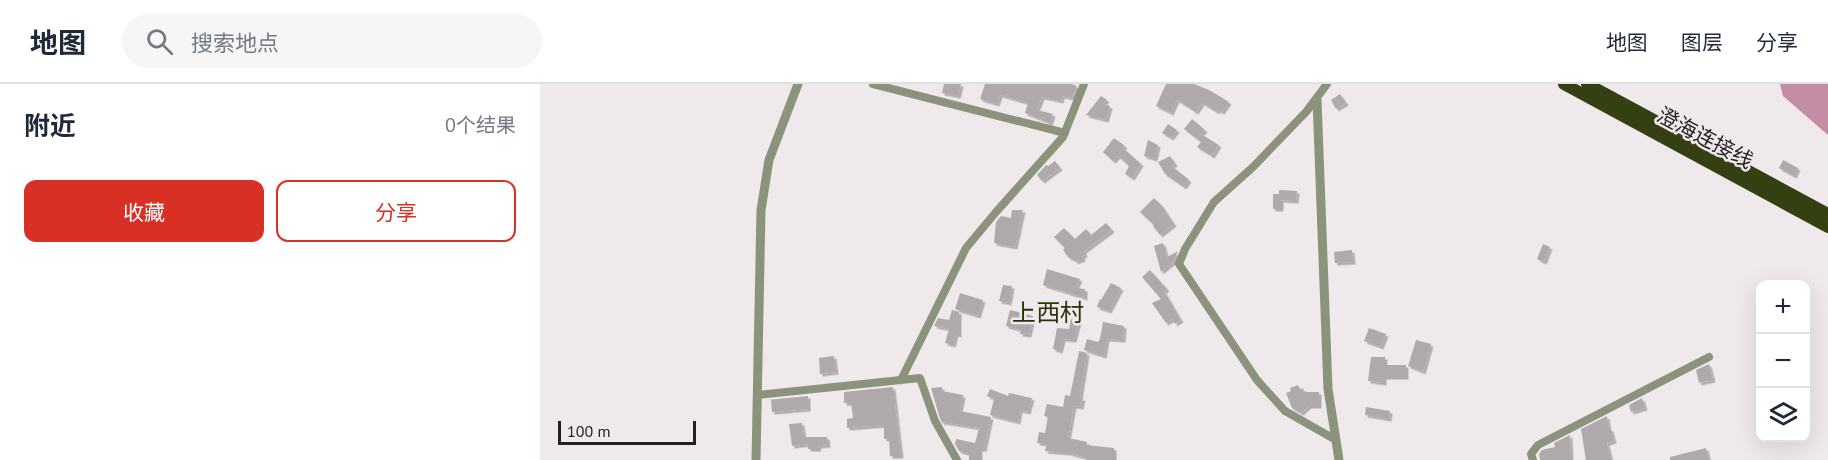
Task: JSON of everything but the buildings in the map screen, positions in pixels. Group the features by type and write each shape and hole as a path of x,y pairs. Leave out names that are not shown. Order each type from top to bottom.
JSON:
{"highway":[{"name":"澄海连接线","path":"1564,84 1828,227"},
{"name":"澄海连接线","path":"1587,84 1828,214"}],"street":[{"path":"756,460 761,210 764,182 769,160 798,84"},
{"path":"873,84 1065,133"},
{"path":"901,380 966,248 1063,137 1084,84"},
{"path":"1327,84 1317,100 1253,167 1214,202 1185,249 1179,264 1264,388 1285,411 1336,440"},
{"path":"1317,100 1328,389 1339,460"},
{"path":"1533,460 1531,454 1538,445 1708,357"},
{"path":"757,395 920,378 935,421 957,460"}],"shaded area":[{"path":"1780,84 1828,84 1828,135 1783,96"}],"district":[{"name":"上西村","path":"1048,313"}]}
